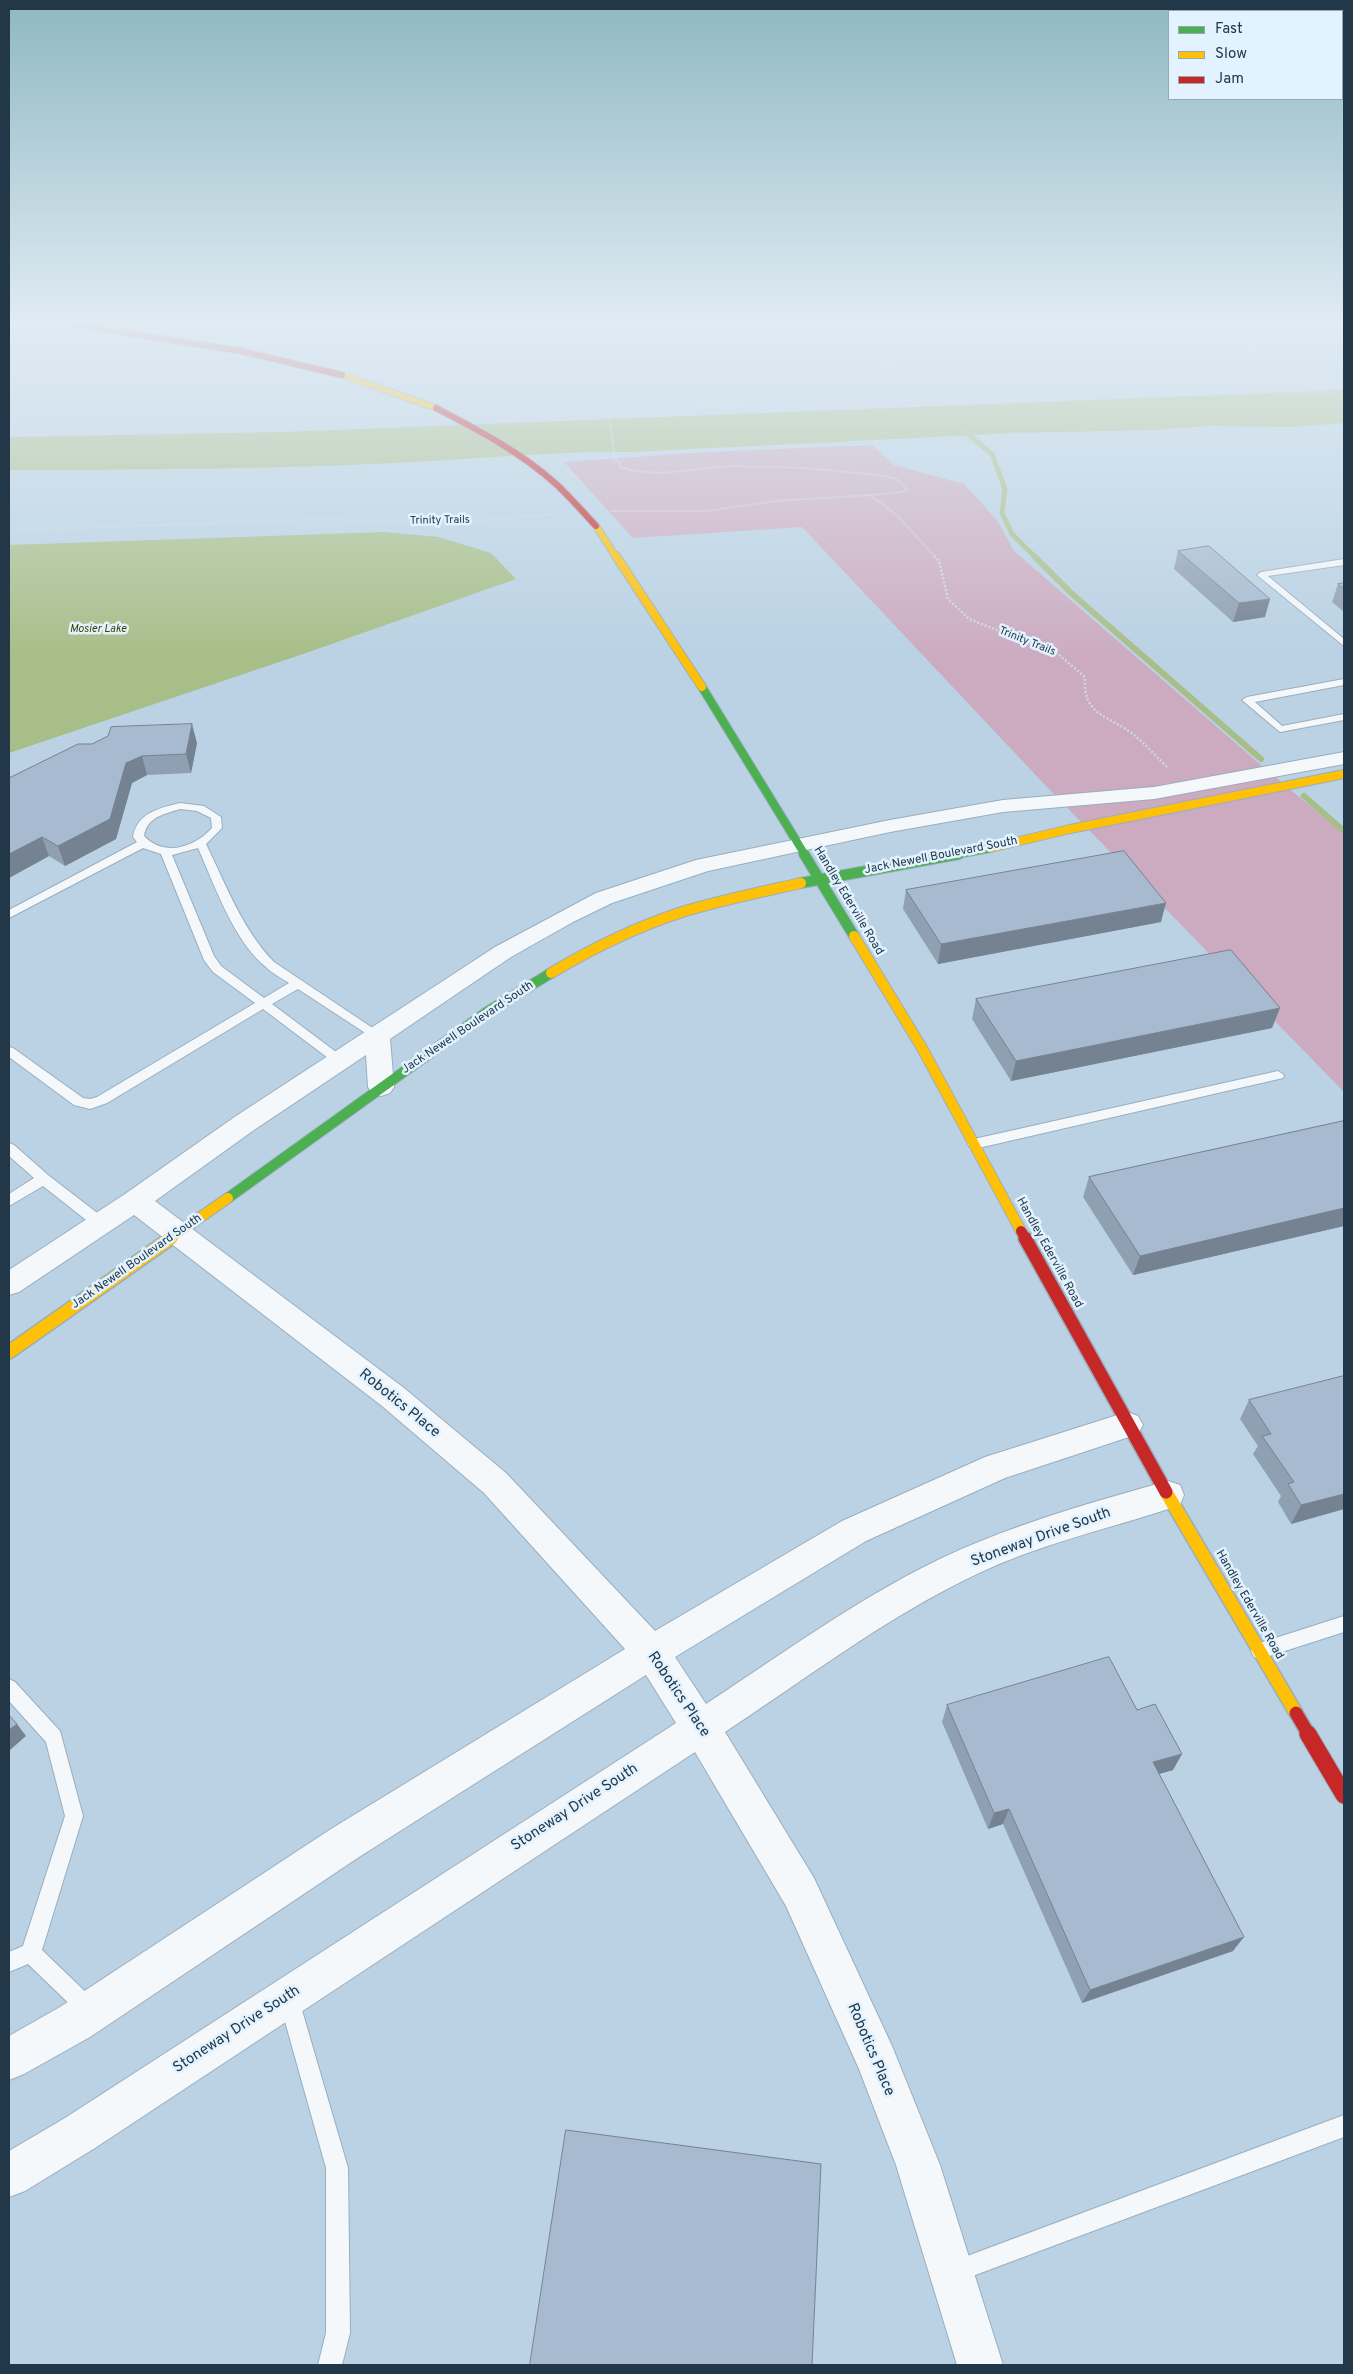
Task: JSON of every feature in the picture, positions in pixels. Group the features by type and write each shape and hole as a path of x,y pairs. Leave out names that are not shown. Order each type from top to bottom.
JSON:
{"main road":[{"name":"Handley Ederville Road","path":"489,436 516,453 551,480 596,526 710,699 922,1048 1127,1425 1344,1795"},
{"name":"Jack Newell Boulevard South","path":"9,1352 178,1234 487,1012 572,960 628,933 699,907 819,880 962,854 1070,829 1344,774"}],"street":[{"path":"9,1284 245,1123 503,952 565,917 604,898 704,865 798,844 1003,806 1154,794 1344,758"},
{"path":"377,1036 381,1087"},
{"path":"340,1061 381,1087"},
{"name":"Robotics Place","path":"134,1200 394,1397 495,1483 651,1652 726,1766 800,1892 877,2062 918,2165 953,2272 980,2365"},
{"path":"9,2059 91,2011 344,1843 651,1652 854,1532 996,1466 1127,1425"},
{"name":"Stoneway Drive South","path":"9,2175 80,2133 896,1600 987,1554 1080,1520 1168,1495"}],"lane":[{"path":"1344,562 1261,575 1344,643"},
{"path":"1344,682 1247,700 1280,729 1344,718"},
{"path":"188,806 209,811 218,820 217,828 211,837 201,844 182,850 165,851 153,849 142,844 138,837 138,827 145,820 160,811 188,806"},
{"path":"9,915 142,844"},
{"path":"201,844 247,938 258,954 377,1036"},
{"path":"165,851 208,957 217,969 340,1061"},
{"path":"9,1051 80,1102 90,1104 102,1100 298,983"},
{"path":"974,1144 1278,1075"},
{"path":"9,1148 43,1179 100,1223"},
{"path":"9,1201 43,1179"},
{"path":"1260,1651 1344,1624"},
{"path":"9,1688 54,1737 74,1816 31,1953"},
{"path":"31,1953 91,2011"},
{"path":"9,1962 31,1953"},
{"path":"288,1997 337,2168 338,2333 330,2365"},
{"path":"953,2272 1344,2126"}],"path":[{"path":"610,511 708,511 775,502 870,495 907,490 896,479 878,475 804,468 729,466 678,473 644,473 620,467 620,463 615,460 612,436"},
{"name":"Trinity Trails","path":"870,495 898,516 939,560 948,599 969,619 1058,654 1086,676 1084,692 1096,712 1133,734 1187,788"},
{"name":"Trinity Trails","path":"9,532 312,519 460,522 556,514"}],"shaded area":[{"path":"872,445 894,465 964,484 997,520 1014,551 1262,766 1344,834 1344,1092 1047,787 802,527 633,538 564,462 708,452"}],"water":[{"path":"960,436 633,452 543,454 347,465 106,470 9,470 9,437"},
{"name":"Mosier Lake","path":"384,532 439,537 491,553 516,579 306,653 9,753 9,545"}],"building":[{"path":"1209,546 1270,599 1239,603 1178,551"},
{"path":"1344,583 1344,589 1338,584"},
{"path":"192,724 186,754 142,756 126,763 110,819 58,846 42,837 9,854 9,778 78,744 92,744 108,736 111,727"},
{"path":"1124,851 1166,903 941,944 906,890"},
{"path":"1231,950 1280,1008 1016,1061 976,999"},
{"path":"1344,1121 1344,1208 1140,1256 1089,1177"},
{"path":"1344,1376 1344,1494 1301,1505 1288,1484 1294,1482 1262,1436 1271,1434 1249,1400"},
{"path":"1109,1657 1137,1710 1155,1704 1182,1754 1153,1762 1244,1937 1090,1990 1009,1809 994,1813 947,1705"},
{"path":"9,1715 17,1724 9,1730"},
{"path":"566,2130 821,2164 812,2365 530,2365"}],"waterway":[{"path":"970,436 992,454 1005,489 1002,513 1012,534 1071,593 1261,759"},
{"path":"1304,796 1344,831"}],"traffic: fast":[{"path":"702,687 854,936"},
{"path":"801,883 990,848"},
{"path":"228,1198 487,1012 551,973"}],"traffic: slow":[{"path":"596,526 702,687"},
{"path":"990,848 1070,829 1344,774"},
{"path":"551,973 586,953 662,919 713,904 801,883"},
{"path":"854,936 922,1048 1021,1231"},
{"path":"9,1352 228,1198"},
{"path":"1166,1492 1296,1713"}],"traffic: jam":[{"path":"487,436 537,468 562,490 596,526"},
{"path":"1021,1231 1127,1425 1166,1492"},
{"path":"1296,1713 1344,1795"}]}
